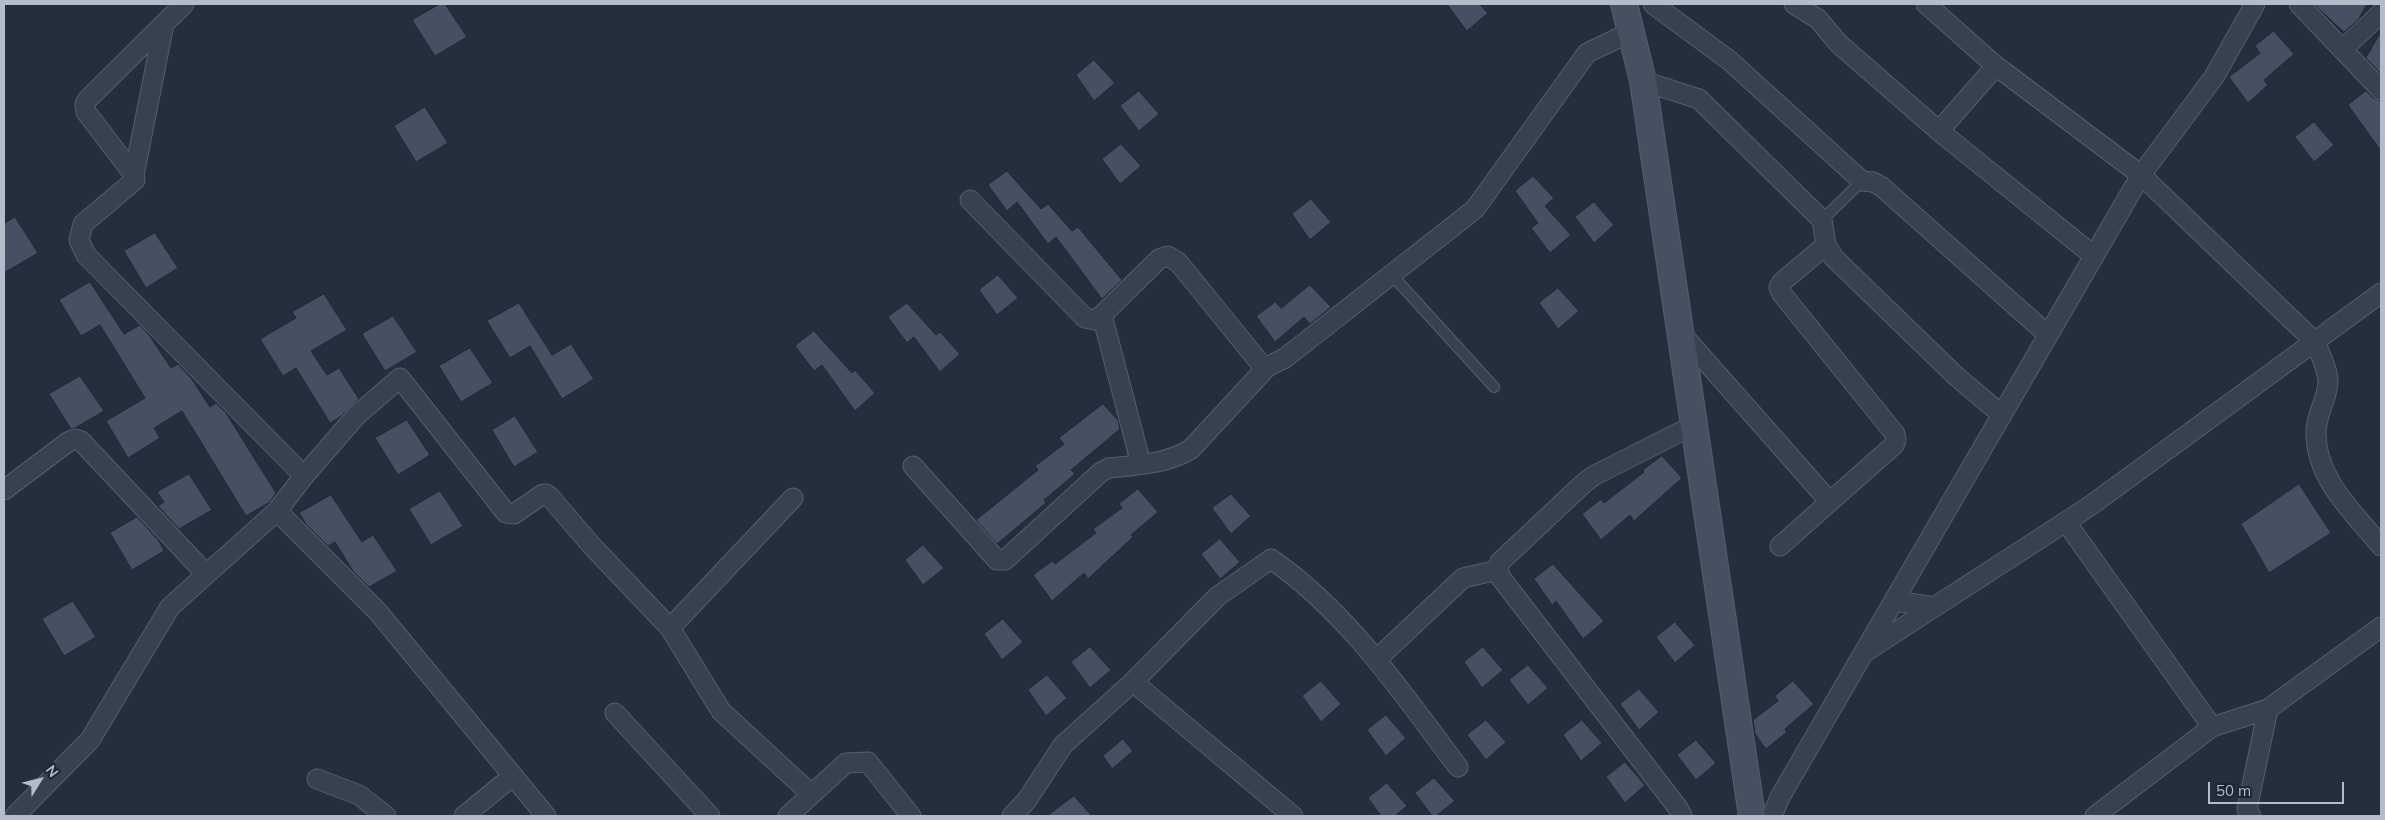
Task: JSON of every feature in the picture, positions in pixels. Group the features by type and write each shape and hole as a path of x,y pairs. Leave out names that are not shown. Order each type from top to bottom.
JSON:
{"street":[{"path":"134,175 86,112 84,105 184,4"},
{"path":"1624,4 1643,81 1752,816"},
{"path":"1654,4 1666,11 1730,61 1862,181 1873,182 1882,188 2047,334"},
{"path":"1796,4 1818,19 1839,44 1939,131 2094,256"},
{"path":"1926,4 1996,66 2142,175 2315,342 2327,373 2328,382 2317,420 2316,434 2324,470 2334,488 2381,546"},
{"path":"1772,816 1780,797 2047,334 2142,175 2214,77 2255,4"},
{"path":"2299,4 2381,90"},
{"path":"2343,49 2381,13"},
{"path":"164,24 134,175 135,180 83,224 79,232 81,248 304,476"},
{"path":"913,466 997,560 1005,560 1101,472 1110,468 1172,459 1191,449 1267,367 1285,358 1475,209 1587,53 1631,32"},
{"path":"1939,131 1996,66"},
{"path":"1643,81 1699,99 1822,220 1826,245 1834,258 1957,377 2002,415"},
{"path":"970,200 1085,318 1094,320 1102,315 1159,259 1168,256 1178,262 1260,363 1267,367"},
{"path":"1780,546 1894,445 1896,440 1895,434 1782,294 1780,288 1782,282 1826,245"},
{"path":"1862,654 2066,522 2381,293"},
{"path":"1102,315 1141,464"},
{"path":"1680,332 1830,502"},
{"path":"15,816 90,740 170,607 277,511 304,476 356,416 400,378 506,514 514,514 546,494 679,639 721,711 811,794"},
{"path":"1682,816 1678,808 1501,578 1498,570 1500,562 1583,484 1694,425"},
{"path":"4,490 68,442 75,439 81,441 206,574"},
{"path":"670,628 793,498"},
{"path":"277,511 378,612 546,816"},
{"path":"2066,522 2212,727"},
{"path":"1012,816 1027,800 1063,745 1133,682 1218,596 1271,559 1296,577 1377,658 1458,768"},
{"path":"1377,658 1463,578 1498,570"},
{"path":"1894,601 1934,607"},
{"path":"2095,816 2212,727 2268,709 2381,627"},
{"path":"1133,682 1293,816"},
{"path":"2251,816 2247,809 2268,709"},
{"path":"615,713 710,816"},
{"path":"788,816 846,763 868,762 911,816"},
{"path":"464,816 513,776"},
{"path":"316,779 359,795 386,816"}],"lane":[{"path":"1822,220 1862,181"},
{"path":"1391,274 1494,387"}],"building":[{"path":"440,4 445,4 467,37 435,56 412,20"},
{"path":"1447,4 1479,4 1488,13 1467,31"},
{"path":"2314,4 2367,4 2358,20 2344,32"},
{"path":"2274,31 2294,54 2264,80 2268,85 2248,103 2229,77 2260,53 2255,46"},
{"path":"2381,32 2381,74 2366,58"},
{"path":"1094,60 1115,83 1094,101 1076,75"},
{"path":"1139,91 1159,114 1139,131 1120,106"},
{"path":"2366,91 2373,98 2381,101 2381,151 2348,105"},
{"path":"425,107 448,143 416,162 394,126"},
{"path":"2314,122 2334,145 2314,162 2295,137"},
{"path":"1121,144 1141,166 1120,184 1102,159"},
{"path":"1007,171 1041,209 1048,204 1072,231 1078,227 1122,280 1102,299 1056,237 1048,244 1017,202 1007,211 988,185"},
{"path":"1533,176 1554,198 1545,206 1571,235 1550,253 1531,228 1538,223 1515,191"},
{"path":"1311,199 1331,222 1310,240 1292,214"},
{"path":"1594,202 1614,225 1594,243 1575,217"},
{"path":"15,217 38,253 4,273 4,224"},
{"path":"155,233 178,268 146,288 124,251"},
{"path":"998,275 1018,298 997,315 979,290"},
{"path":"90,282 124,334 140,325 171,368 178,364 191,378 210,407 216,403 226,413 276,493 270,502 246,516 182,411 154,428 160,438 128,458 106,421 145,398 100,325 81,336 59,300"},
{"path":"1310,285 1331,307 1310,324 1304,317 1275,342 1256,316 1275,302 1281,308"},
{"path":"1558,288 1579,311 1558,329 1539,303"},
{"path":"324,294 347,330 311,351 327,375 339,368 359,399 340,417 330,423 296,368 283,376 260,339 296,318 292,312"},
{"path":"519,303 552,355 571,344 594,379 562,399 530,346 510,358 487,321"},
{"path":"907,303 936,335 940,332 960,354 940,372 914,337 907,343 888,317"},
{"path":"393,316 417,352 385,371 362,334"},
{"path":"814,331 852,373 855,370 875,393 855,411 822,365 814,371 795,346"},
{"path":"470,348 493,383 461,402 439,366"},
{"path":"80,376 104,411 71,429 49,394"},
{"path":"1103,404 1118,420 1120,429 1071,470 1075,474 1044,500 1046,503 997,544 976,520 1038,470 1035,466 1064,444 1059,438"},
{"path":"515,416 538,452 514,467 492,430"},
{"path":"407,420 430,455 398,475 375,438"},
{"path":"1662,456 1682,478 1634,521 1630,515 1601,540 1582,514 1601,499 1604,503"},
{"path":"189,474 212,510 179,529 158,506 164,502 157,492"},
{"path":"2299,484 2331,533 2269,573 2241,524"},
{"path":"1138,489 1158,512 1131,535 1133,537 1088,579 1084,573 1052,601 1033,575 1052,561 1055,564 1096,533 1093,529 1122,508 1119,504"},
{"path":"440,491 463,526 431,545 409,509"},
{"path":"1231,494 1251,516 1231,534 1212,508"},
{"path":"331,495 362,542 373,535 397,571 369,587 353,571 335,542 328,546 306,524 299,513"},
{"path":"137,517 159,541 164,551 132,570 110,533"},
{"path":"1220,539 1240,562 1220,579 1201,554"},
{"path":"923,545 944,568 923,585 905,560"},
{"path":"1553,564 1604,621 1583,639 1556,601 1552,605 1534,579"},
{"path":"73,601 96,637 64,656 42,619"},
{"path":"1003,619 1023,642 1002,660 984,634"},
{"path":"1675,622 1695,645 1675,663 1656,637"},
{"path":"1090,647 1111,670 1090,688 1071,662"},
{"path":"1483,647 1503,670 1482,688 1464,662"},
{"path":"1528,665 1548,688 1528,705 1509,680"},
{"path":"1047,675 1067,698 1046,716 1028,690"},
{"path":"1321,681 1341,704 1321,722 1302,696"},
{"path":"1793,681 1814,704 1785,729 1787,732 1766,749 1755,734 1753,720 1778,701 1775,696"},
{"path":"1639,689 1659,712 1639,730 1620,704"},
{"path":"1386,715 1406,738 1386,756 1367,730"},
{"path":"1486,720 1506,742 1486,760 1467,735"},
{"path":"1582,720 1602,743 1581,761 1563,735"},
{"path":"1123,739 1133,751 1112,769 1103,756"},
{"path":"1696,740 1716,763 1696,780 1677,755"},
{"path":"1625,762 1645,785 1625,803 1606,777"},
{"path":"1434,778 1455,801 1436,816 1432,816 1415,793"},
{"path":"1387,783 1407,806 1395,816 1381,816 1368,798"},
{"path":"1074,796 1092,816 1047,816"}]}
